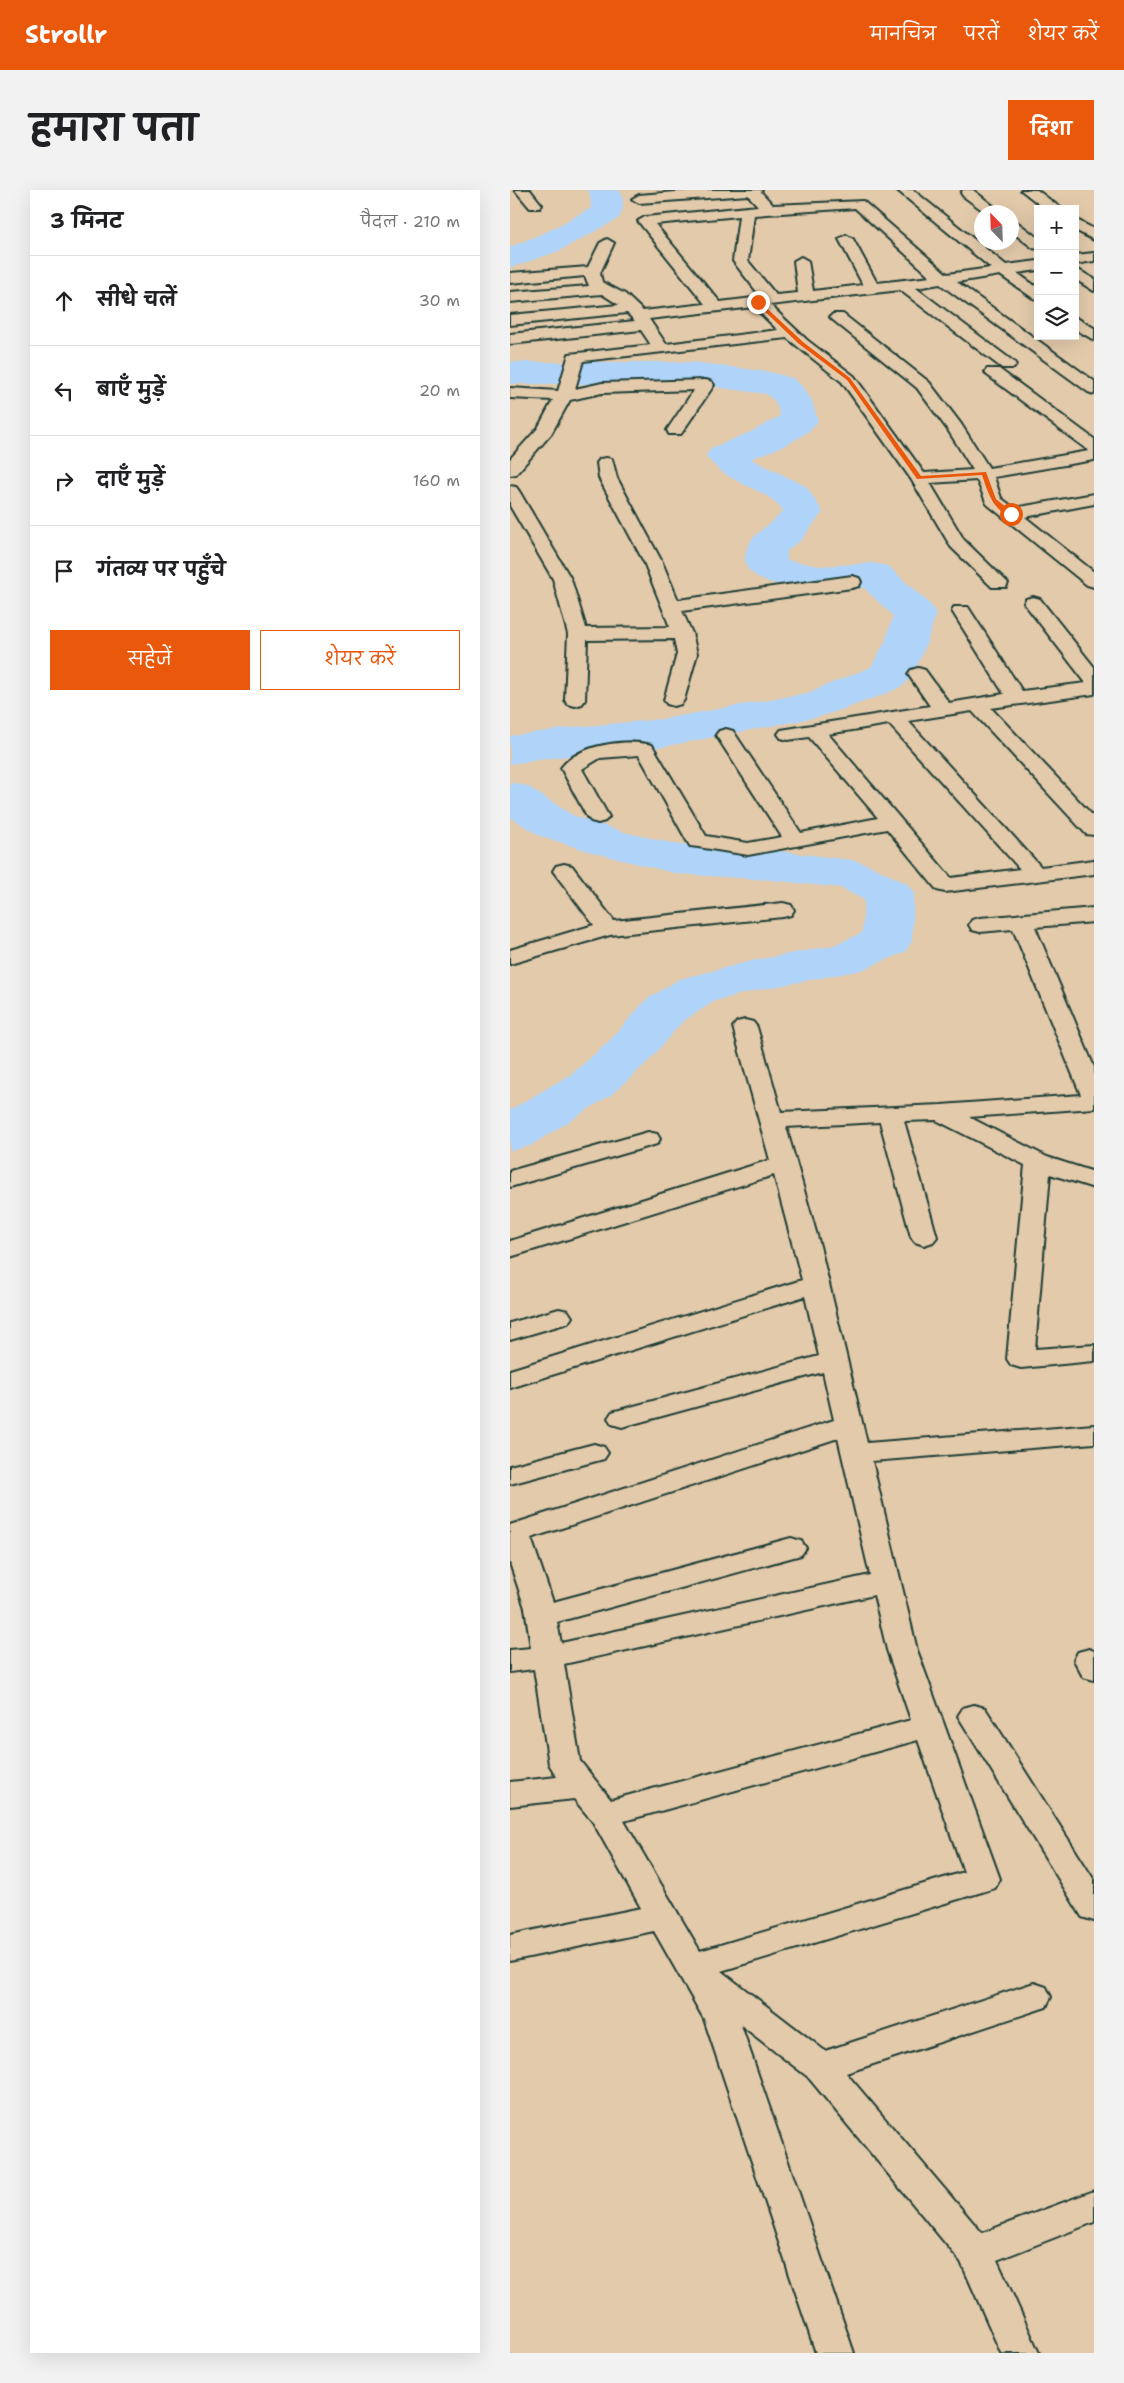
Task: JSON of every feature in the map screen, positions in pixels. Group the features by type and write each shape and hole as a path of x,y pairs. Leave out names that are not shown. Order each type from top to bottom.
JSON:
{"street":[{"path":"522,190 535,205"},
{"path":"751,190 769,209"},
{"path":"639,199 756,190"},
{"path":"904,190 1003,270 1034,292"},
{"path":"1028,190 1049,205"},
{"path":"968,193 984,205"},
{"path":"716,307 645,221 769,209 858,204 943,279 1094,389"},
{"path":"747,211 740,261 765,301 790,333 848,379 919,478 957,543 999,583"},
{"path":"1079,226 1094,236"},
{"path":"1019,230 1034,242"},
{"path":"846,239 872,288"},
{"path":"607,243 593,271 595,284 620,297 638,316 662,349"},
{"path":"1079,260 1093,258"},
{"path":"801,261 806,296"},
{"path":"510,339 638,316 943,279 1034,266"},
{"path":"510,278 593,271"},
{"path":"1079,275 1094,286"},
{"path":"902,284 1008,365"},
{"path":"510,298 604,289"},
{"path":"510,320 638,316"},
{"path":"838,317 923,385 955,428 984,474 993,500 1094,581"},
{"path":"1079,325 1094,335"},
{"path":"510,470 545,430 564,396 575,366 575,357 662,349 790,333"},
{"path":"993,372 1094,447"},
{"path":"510,393 564,396 602,388 706,385 674,430"},
{"path":"537,412 555,412"},
{"path":"919,478 984,474 1094,454"},
{"path":"606,463 608,478 653,562 682,633 687,654 674,700"},
{"path":"510,491 562,579 578,634 575,700"},
{"path":"1011,514 1091,503"},
{"path":"671,607 852,582"},
{"path":"788,734 1094,686 1033,603"},
{"path":"961,611 1016,698"},
{"path":"578,634 682,633"},
{"path":"918,674 943,710"},
{"path":"976,704 1094,829"},
{"path":"893,717 1035,873"},
{"path":"814,730 946,885 1094,867"},
{"path":"726,735 795,841"},
{"path":"598,817 571,768 578,760 595,752 645,749 698,841 748,849 892,822"},
{"path":"564,871 608,928"},
{"path":"510,957 608,928 783,910"},
{"path":"980,925 1086,916 1094,934"},
{"path":"1021,921 1094,1096"},
{"path":"692,1967 983,1879 902,1650 816,1284 745,1027"},
{"path":"770,1120 940,1112 1094,1101"},
{"path":"940,1112 1038,1162 1094,1180"},
{"path":"890,1114 924,1237"},
{"path":"510,1179 648,1139"},
{"path":"1038,1162 1021,1359 1094,1353"},
{"path":"510,1249 783,1164"},
{"path":"510,1379 816,1284"},
{"path":"510,1332 559,1317"},
{"path":"622,1418 835,1360"},
{"path":"835,2353 721,2017 604,1814 564,1764 541,1616 512,1534 850,1424"},
{"path":"857,1453 1094,1434"},
{"path":"510,1475 594,1453"},
{"path":"541,1616 791,1548"},
{"path":"510,1661 548,1657 886,1582"},
{"path":"974,1716 1094,1908"},
{"path":"604,1814 930,1726"},
{"path":"510,1794 582,1786"},
{"path":"510,1948 663,1916"},
{"path":"692,1967 820,2067 975,2252 1020,2353"},
{"path":"820,2067 1034,1997"},
{"path":"975,2252 1094,2206"}],"waterway":[{"path":"510,258 560,238 607,212 606,194 603,190"},
{"path":"510,373 540,375 693,373 770,383 779,386 794,401 799,421 766,439 725,456 737,467 792,494 803,512 788,530 767,547 766,566 807,578 831,579 873,575 915,613 906,642 888,676 818,704 662,733 575,741 510,750"},
{"path":"510,796 557,826 608,842 677,859 771,865 852,875 889,893 887,941 844,959 756,975 697,990 664,1011 630,1050 592,1084 510,1134"}],"route":[{"path":"758,302 801,343 848,379 919,478 984,474 993,500 1011,514"}]}
